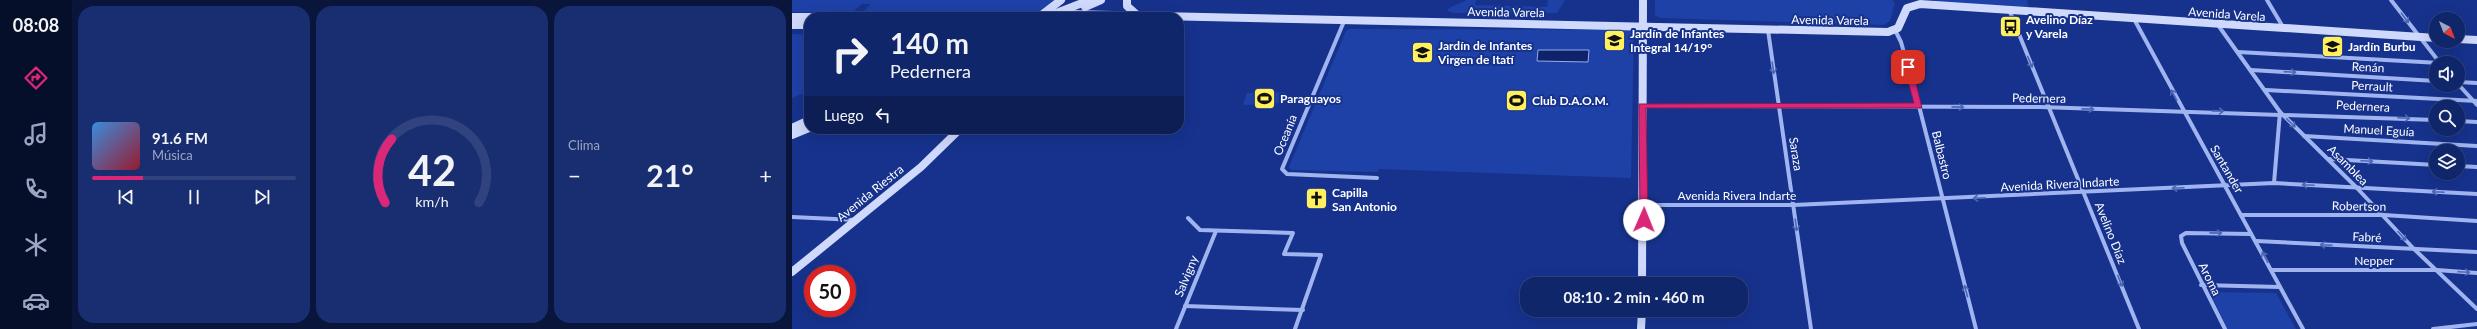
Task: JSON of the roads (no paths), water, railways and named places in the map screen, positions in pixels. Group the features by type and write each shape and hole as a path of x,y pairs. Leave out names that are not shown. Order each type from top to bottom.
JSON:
{"main road":[{"path":"1047,12 1061,0"},
{"path":"1067,12 1076,0 1088,1"},
{"path":"1070,12 1101,0"},
{"path":"1126,0 1127,6 1134,12"},
{"path":"1642,277 1644,205 1642,106 1643,0"},
{"path":"1069,12 1088,1"},
{"path":"1895,30 1900,25 1906,10 1920,2"},
{"name":"Avenida Varela","path":"1920,2 2010,12 2429,37"},
{"name":"Avenida Varela","path":"1184,15 1768,30 1888,32 1895,30"},
{"path":"792,17 804,17"},
{"path":"792,25 804,25"},
{"path":"2465,39 2477,40"},
{"path":"792,128 804,122"},
{"path":"792,135 804,130"},
{"name":"Avenida Riestra","path":"792,272 927,163 955,134"},
{"path":"1641,329 1642,317"}],"street":[{"path":"2267,0 2284,29"},
{"path":"2391,0 2435,56"},
{"name":"Avelino Díaz","path":"2010,12 2139,329"},
{"name":"Oceanía","path":"1345,19 1282,169 1287,174 1377,178"},
{"name":"Santander","path":"2134,19 2182,110 2256,241 2303,329"},
{"name":"Asamblea","path":"2218,24 2266,90 2280,112 2356,187 2414,249 2477,309"},
{"name":"Saraza","path":"1768,30 1811,329"},
{"name":"Balbastro","path":"1895,30 1901,42 1919,106 1976,329"},
{"path":"2238,52 2429,62"},
{"name":"Renán","path":"2251,70 2429,81"},
{"path":"2465,83 2477,83"},
{"name":"Perrault","path":"2266,90 2475,101"},
{"path":"2465,90 2477,105"},
{"name":"Pedernera","path":"1642,106 1919,106 2182,110 2280,112 2429,120"},
{"path":"2274,183 2280,112"},
{"path":"2465,121 2477,122"},
{"name":"Manuel Eguía","path":"2304,136 2477,146"},
{"path":"2328,159 2429,165"},
{"path":"2465,166 2477,167"},
{"name":"Avenida Rivera Indarte","path":"1644,205 1794,205 1942,200 2274,183 2477,194"},
{"name":"Robertson","path":"2241,215 2384,216 2477,221"},
{"path":"792,218 856,220"},
{"path":"1188,218 1200,230 1293,233 1284,254 1321,255 1303,310 1295,329"},
{"name":"Salvigny","path":"1176,329 1216,231"},
{"name":"Aroma","path":"2224,329 2182,244 2181,236 2186,233 2251,234"},
{"name":"Fabré","path":"2256,241 2477,252"},
{"name":"Nepper","path":"2272,270 2437,270 2477,273"},
{"path":"2202,285 2280,287"},
{"path":"1185,306 1303,310"},
{"path":"2433,329 2477,324"}],"place":[{"name":"Avelino Díaz y Varela","path":"2011,26"},
{"name":"Jardín de Infantes Integral 14/19°","path":"1614,40"},
{"name":"Jardín Burbu","path":"2332,46"},
{"name":"Jardín de Infantes Virgen de Itatí","path":"1422,52"},
{"name":"Paraguayos","path":"1264,98"},
{"name":"Club D.A.O.M.","path":"1517,100"},
{"name":"Capilla San Antonio","path":"1317,199"}]}
